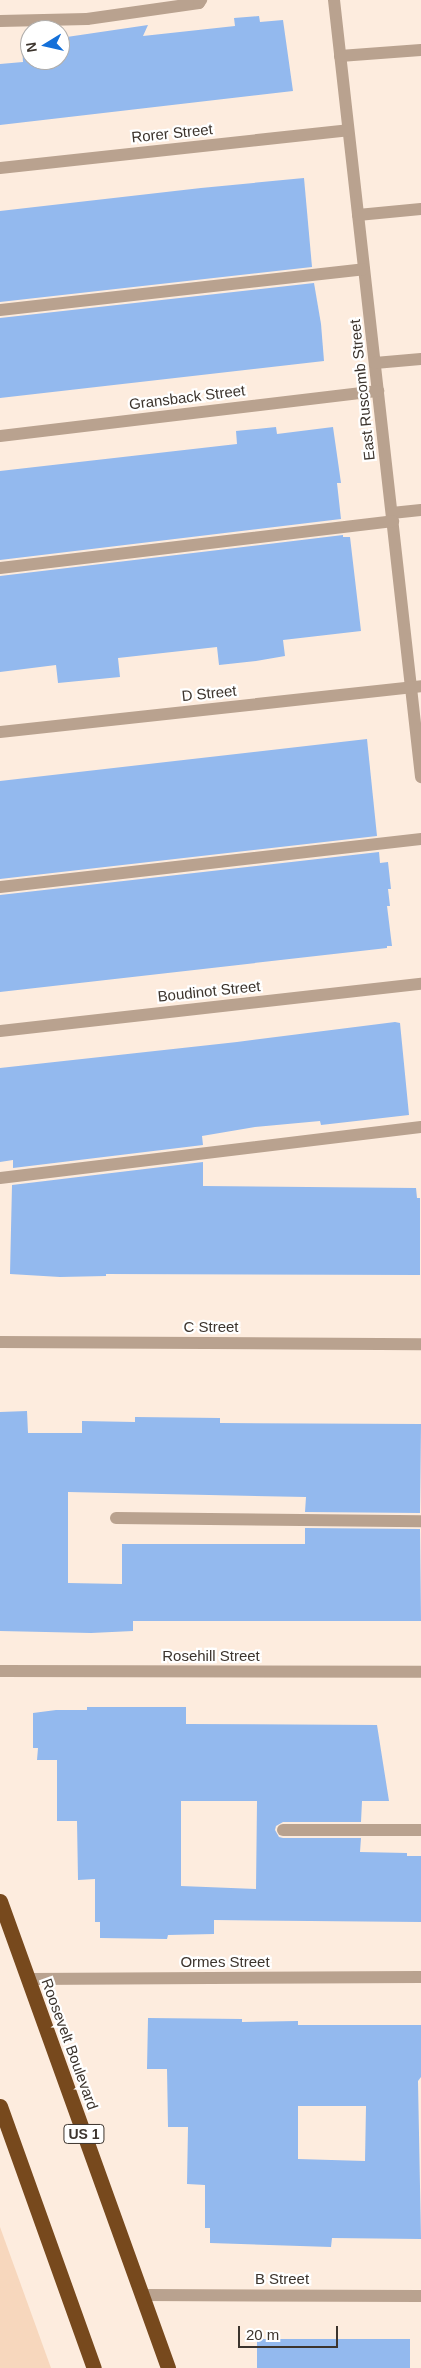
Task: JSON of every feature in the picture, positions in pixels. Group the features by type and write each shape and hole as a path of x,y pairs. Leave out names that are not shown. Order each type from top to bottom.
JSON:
{"highway":[{"name":"Roosevelt Boulevard","path":"0,1900 168,2368"},
{"path":"0,2106 94,2368"}],"street":[{"path":"0,21 87,19 200,3 200,0"},
{"name":"East Ruscomb Street","path":"334,0 392,517 416,686 421,777"},
{"path":"340,56 421,50"},
{"name":"Rorer Street","path":"0,168 348,130"},
{"path":"358,215 421,209"},
{"path":"0,310 364,269"},
{"path":"375,363 421,359"},
{"name":"Gransback Street","path":"0,436 378,391"},
{"path":"0,568 392,517 421,510"},
{"name":"D Street","path":"0,732 416,686"},
{"path":"0,887 421,839"},
{"name":"Boudinot Street","path":"0,1031 421,984"},
{"path":"0,1178 421,1127"},
{"name":"C Street","path":"0,1342 421,1344"},
{"path":"116,1518 421,1521"},
{"name":"Rosehill Street","path":"0,1671 421,1672"},
{"path":"283,1830 421,1830"},
{"name":"Ormes Street","path":"28,1979 421,1977"},
{"name":"B Street","path":"142,2294 421,2296"}],"shaded area":[{"path":"0,2227 51,2368 0,2368"}],"building":[{"path":"259,16 260,22 283,20 293,91 0,125 0,64 20,62 20,70 70,70 70,37 148,25 143,36 235,26 234,18"},
{"path":"304,178 312,267 0,302 0,211"},
{"path":"314,283 321,324 324,361 0,398 0,318"},
{"path":"276,427 277,434 333,427 341,483 337,483 341,519 0,560 0,471 237,444 236,431"},
{"path":"343,535 343,537 350,537 361,631 283,640 285,656 256,661 219,665 217,647 118,658 120,677 58,683 56,665 0,672 0,576"},
{"path":"367,739 377,836 0,879 0,781"},
{"path":"379,852 380,863 388,862 391,889 388,889 390,906 387,906 392,946 387,946 387,948 0,992 0,895"},
{"path":"395,1022 400,1023 409,1115 321,1125 320,1121 255,1127 202,1136 203,1145 13,1168 13,1160 0,1162 0,1068 237,1042"},
{"path":"203,1162 203,1186 416,1188 417,1198 420,1198 420,1275 106,1274 106,1276 60,1277 10,1274 12,1185"},
{"path":"27,1411 28,1433 82,1433 82,1421 135,1422 135,1417 220,1418 220,1423 421,1424 420,1513 305,1512 306,1497 68,1492 68,1583 122,1584 122,1544 305,1544 305,1528 420,1529 421,1621 133,1621 133,1631 91,1633 0,1631 0,1412"},
{"path":"87,1707 186,1707 186,1724 377,1725 389,1801 362,1801 361,1822 283,1822 276,1826 275,1830 279,1837 283,1838 361,1838 360,1852 407,1853 407,1856 421,1856 421,1922 214,1920 214,1934 168,1935 167,1939 100,1938 100,1922 95,1922 95,1879 78,1880 77,1821 57,1821 57,1760 37,1760 38,1748 33,1748 33,1713 56,1710 87,1710","holes":["181,1801 257,1801 256,1889 181,1886"]},
{"path":"148,2018 242,2019 242,2022 298,2021 298,2025 421,2025 421,2077 418,2081 421,2239 332,2238 331,2247 210,2243 210,2228 205,2228 205,2185 187,2184 188,2127 168,2127 167,2069 147,2069","holes":["298,2106 366,2106 365,2161 298,2159"]},
{"path":"257,2339 410,2339 410,2368 257,2368"}]}
